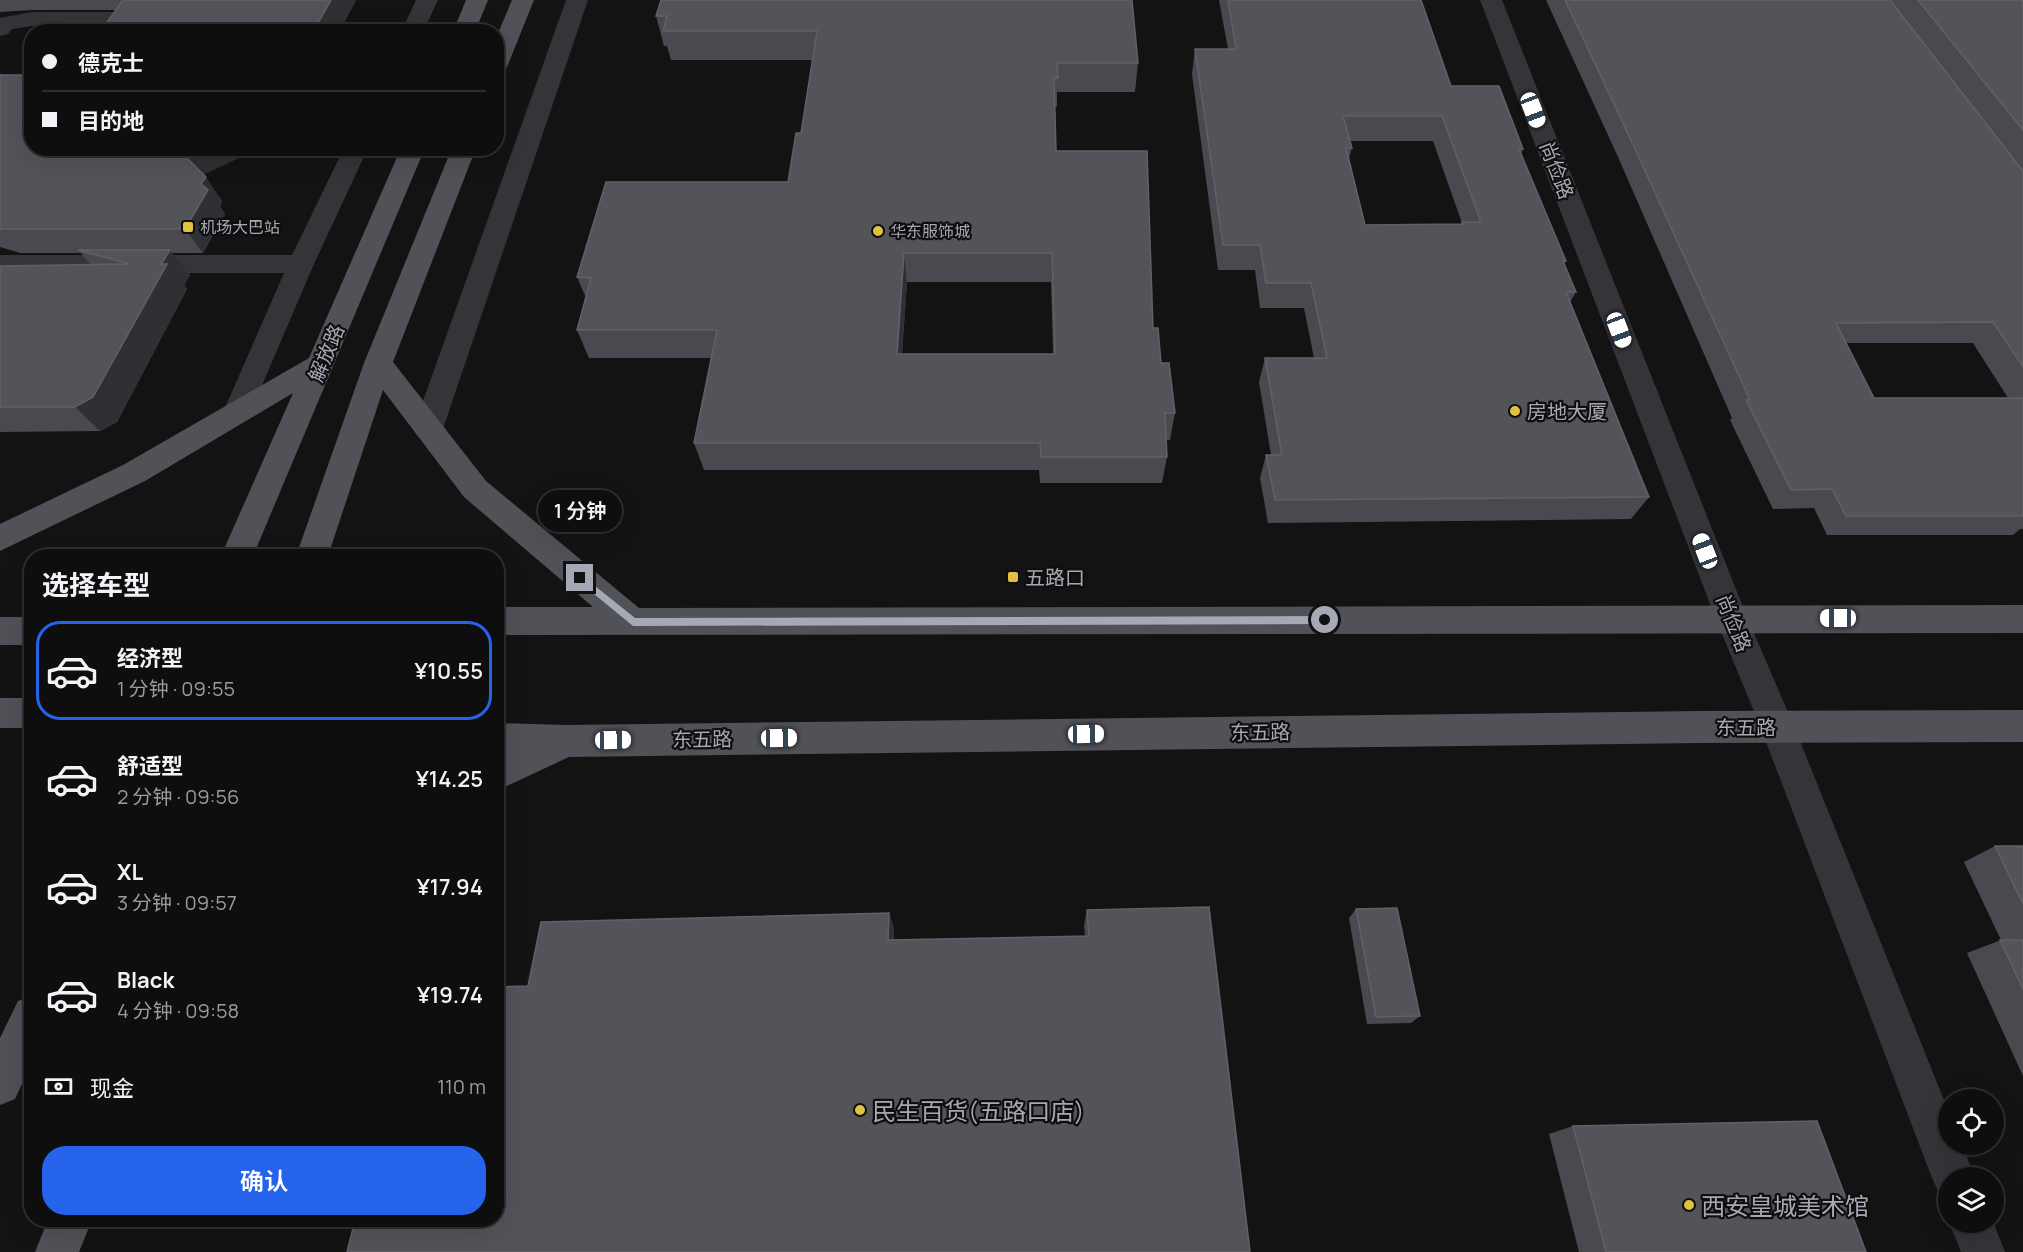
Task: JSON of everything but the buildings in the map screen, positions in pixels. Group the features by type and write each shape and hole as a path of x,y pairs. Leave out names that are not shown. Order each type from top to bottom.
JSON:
{"main road":[{"path":"467,24 477,0"},
{"path":"504,47 523,0"},
{"name":"解放路","path":"240,549 410,156"},
{"path":"314,549 378,363 461,156"},
{"path":"378,363 475,489 633,622"},
{"path":"0,538 134,473 320,364"},
{"path":"504,621 1731,617 2023,619"},
{"path":"0,631 24,631"},
{"path":"0,713 24,713"},
{"name":"东五路","path":"504,739 566,741 1777,726 2023,726"},
{"path":"504,770 566,741"},
{"path":"0,1084 24,1032"},
{"path":"57,1252 67,1227"}],"street":[{"path":"416,24 427,0"},
{"path":"428,429 577,0"},
{"name":"尚俭路","path":"1491,0 1731,617 1777,726 1950,1167"},
{"path":"0,28 5,23 32,18 119,19"},
{"path":"238,410 301,264 352,156"},
{"path":"0,264 301,264"},
{"path":"1975,1233 1983,1252"}],"place":[{"name":"机场大巴站","path":"188,227"},
{"name":"华东服饰城","path":"878,231"},
{"name":"房地大厦","path":"1515,411"},
{"name":"五路口","path":"1013,577"},
{"name":"民生百货(五路口店)","path":"860,1110"},
{"name":"西安皇城美术馆","path":"1689,1205"}],"route":[{"path":"580,578 633,622 1325,620"}]}
